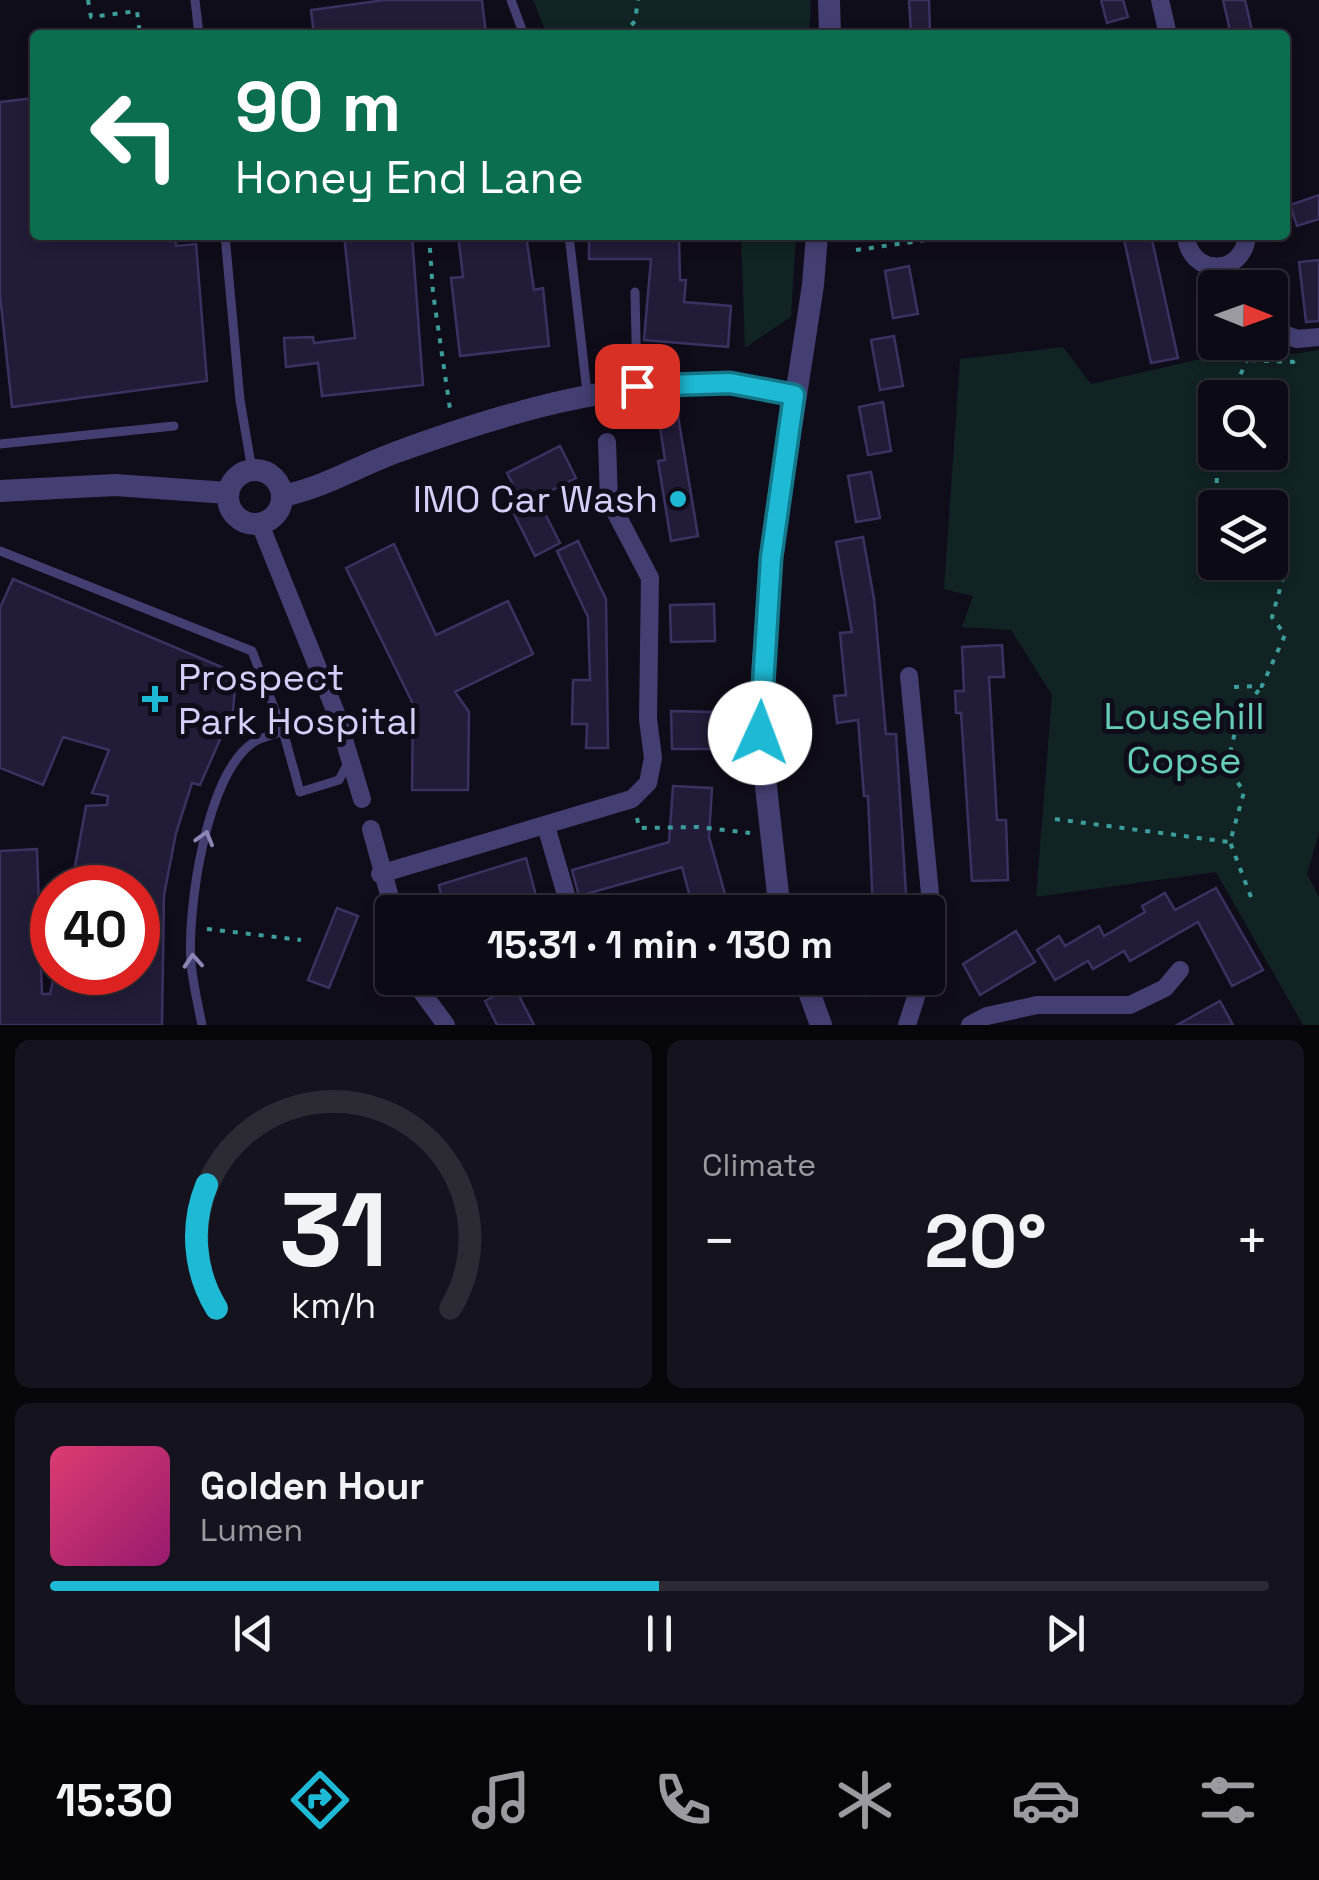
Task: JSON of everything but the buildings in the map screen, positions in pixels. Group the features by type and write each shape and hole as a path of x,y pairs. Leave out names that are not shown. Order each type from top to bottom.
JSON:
{"street":[{"path":"829,0 830,30"},
{"path":"1160,0 1167,30"},
{"path":"778,895 760,733 762,676 771,558 814,286 818,240"},
{"path":"1187,240 1198,262 1206,266 1227,266 1242,254 1246,240"},
{"path":"1227,266 1228,270"},
{"path":"1288,335 1297,339 1318,337"},
{"path":"282,496 307,491 388,455 502,414 587,395 637,386 730,383 794,395"},
{"path":"380,874 632,799 648,783 653,758 648,719 650,578 609,500 607,442"},
{"path":"252,470 269,474 282,496 279,511 260,524 237,517 228,494 236,478 252,470"},
{"path":"0,491 115,485 228,494"},
{"path":"260,524 336,712 362,799"},
{"path":"910,676 930,895"},
{"path":"546,826 566,895"},
{"path":"371,829 388,895"},
{"path":"970,1025 987,1016 1038,1006 1130,1005 1165,988 1180,970"},
{"path":"424,995 446,1025"},
{"path":"810,995 821,1025"},
{"path":"907,1025 917,995"}],"lane":[{"path":"194,0 198,30"},
{"path":"511,0 522,30"},
{"path":"225,240 240,400 252,470"},
{"path":"571,240 587,395"},
{"path":"634,292 637,386"},
{"path":"0,444 174,426"},
{"path":"0,552 252,651 283,731 300,792 339,780 349,760"},
{"path":"202,1025 191,961 201,848 224,783 242,753 254,742 283,731"}],"path":[{"path":"88,0 90,17 137,11 139,30"},
{"path":"627,30 635,21 638,0"},
{"path":"429,240 437,326 451,414"},
{"path":"856,250 926,240"},
{"path":"1238,380 1247,360 1293,362 1318,337"},
{"path":"1251,897 1230,842 1244,792 1227,766 1239,715 1262,686 1285,635 1272,618 1282,580"},
{"path":"1234,688 1262,686"},
{"path":"632,799 639,828 698,827 769,835"},
{"path":"1056,820 1230,842"},
{"path":"192,928 301,940"}],"green space":[{"path":"533,0 811,0 809,30 545,30"},
{"path":"741,240 796,240 791,317 745,348"},
{"name":"Lousehill Copse","path":"1063,347 1091,384 1198,359 1288,360 1288,353 1319,350 1319,833 1307,874 1319,897 1319,1025 1303,1025 1216,872 1036,897 1052,695 1011,630 962,627 973,596 944,589 960,359"}],"place":[{"name":"IMO Car Wash","path":"678,499"},
{"name":"Prospect Park Hospital","path":"155,699"}],"route":[{"path":"637,386 730,383 794,395 771,558 760,733"}]}
